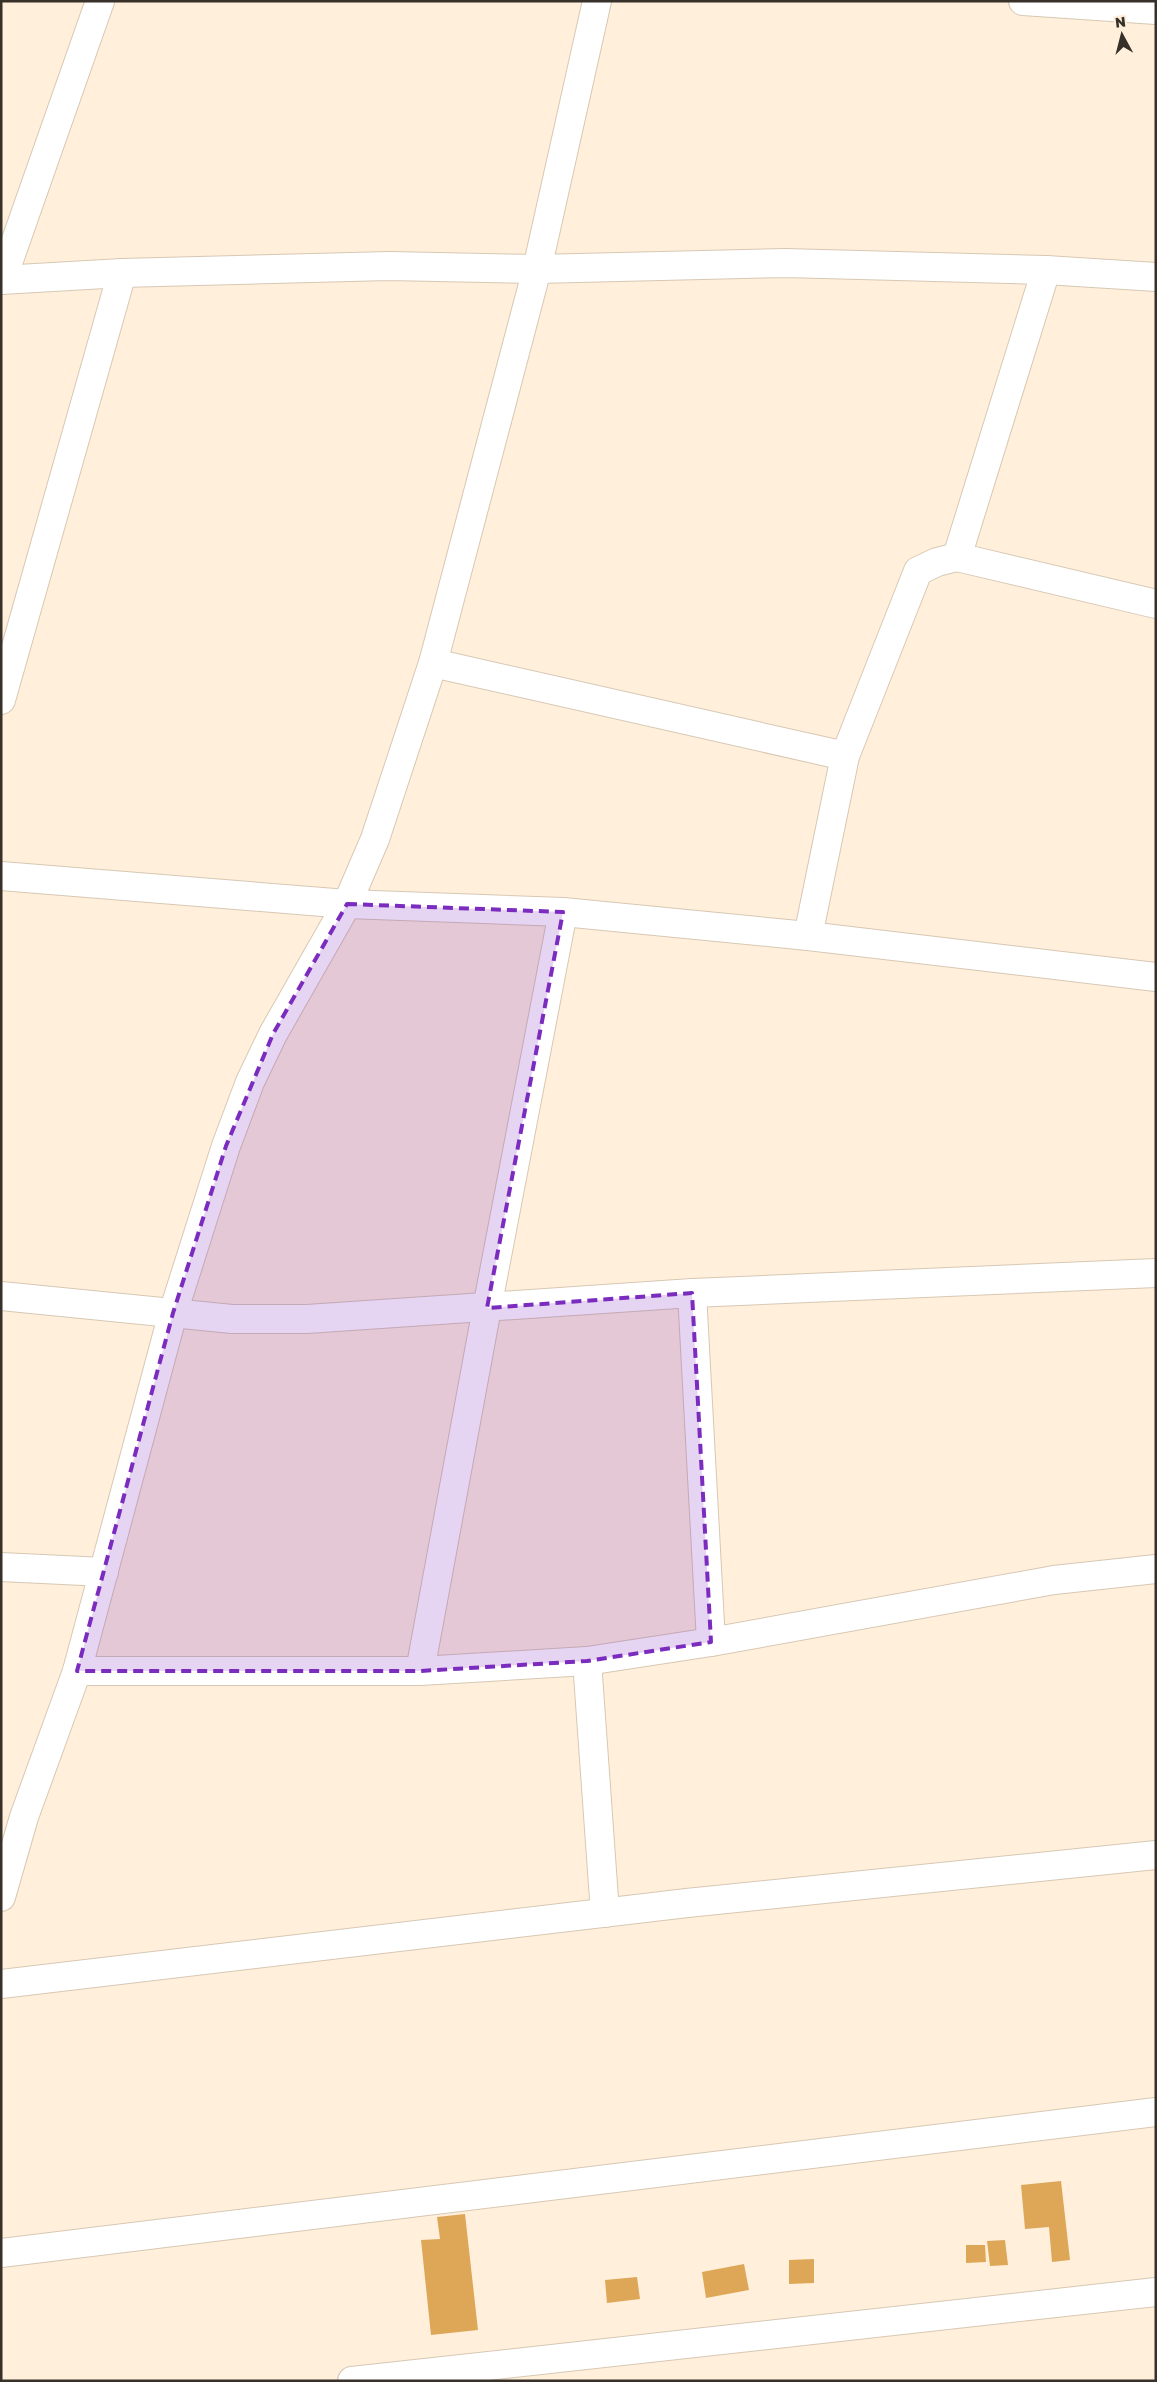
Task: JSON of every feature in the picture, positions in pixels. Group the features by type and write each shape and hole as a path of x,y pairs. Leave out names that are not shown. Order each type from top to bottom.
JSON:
{"street":[{"path":"100,1 2,280 122,272 389,266 536,269 785,263 1046,270 1156,277"},
{"path":"1,1897 13,1817 77,1671 173,1313 226,1146 250,1082 273,1034 347,904 375,839 433,663 536,269 597,1"},
{"path":"1023,1 1156,10"},
{"path":"957,557 1046,270"},
{"path":"1,700 122,272"},
{"path":"808,936 845,756 918,571 937,562 957,557 1156,604"},
{"path":"433,663 845,756"},
{"path":"1,876 347,904 563,912 808,936 1156,977"},
{"path":"420,1670 486,1308 563,912"},
{"path":"1,1296 232,1319 307,1319 692,1293 1156,1273"},
{"path":"692,1293 711,1642"},
{"path":"1,1567 104,1572"},
{"path":"77,1671 420,1670 587,1661 711,1642 1054,1580 1156,1569"},
{"path":"587,1661 605,1913"},
{"path":"1,1984 605,1913 1156,1855"},
{"path":"1,2253 1156,2112"},
{"path":"352,2381 1156,2292"}],"highlighted area":[{"path":"347,904 563,912 487,1308 692,1293 711,1642 587,1661 420,1671 77,1671 173,1313 226,1146 273,1034"}],"building":[{"path":"1061,2181 1070,2260 1052,2262 1049,2227 1025,2229 1021,2185"},
{"path":"465,2214 478,2330 431,2335 421,2240 440,2239 437,2217"},
{"path":"1005,2240 1008,2265 990,2266 987,2241"},
{"path":"966,2245 985,2245 986,2262 966,2263"},
{"path":"814,2259 814,2283 789,2284 789,2260"},
{"path":"744,2264 749,2290 706,2298 702,2272"},
{"path":"637,2277 640,2299 607,2303 605,2280"}]}
